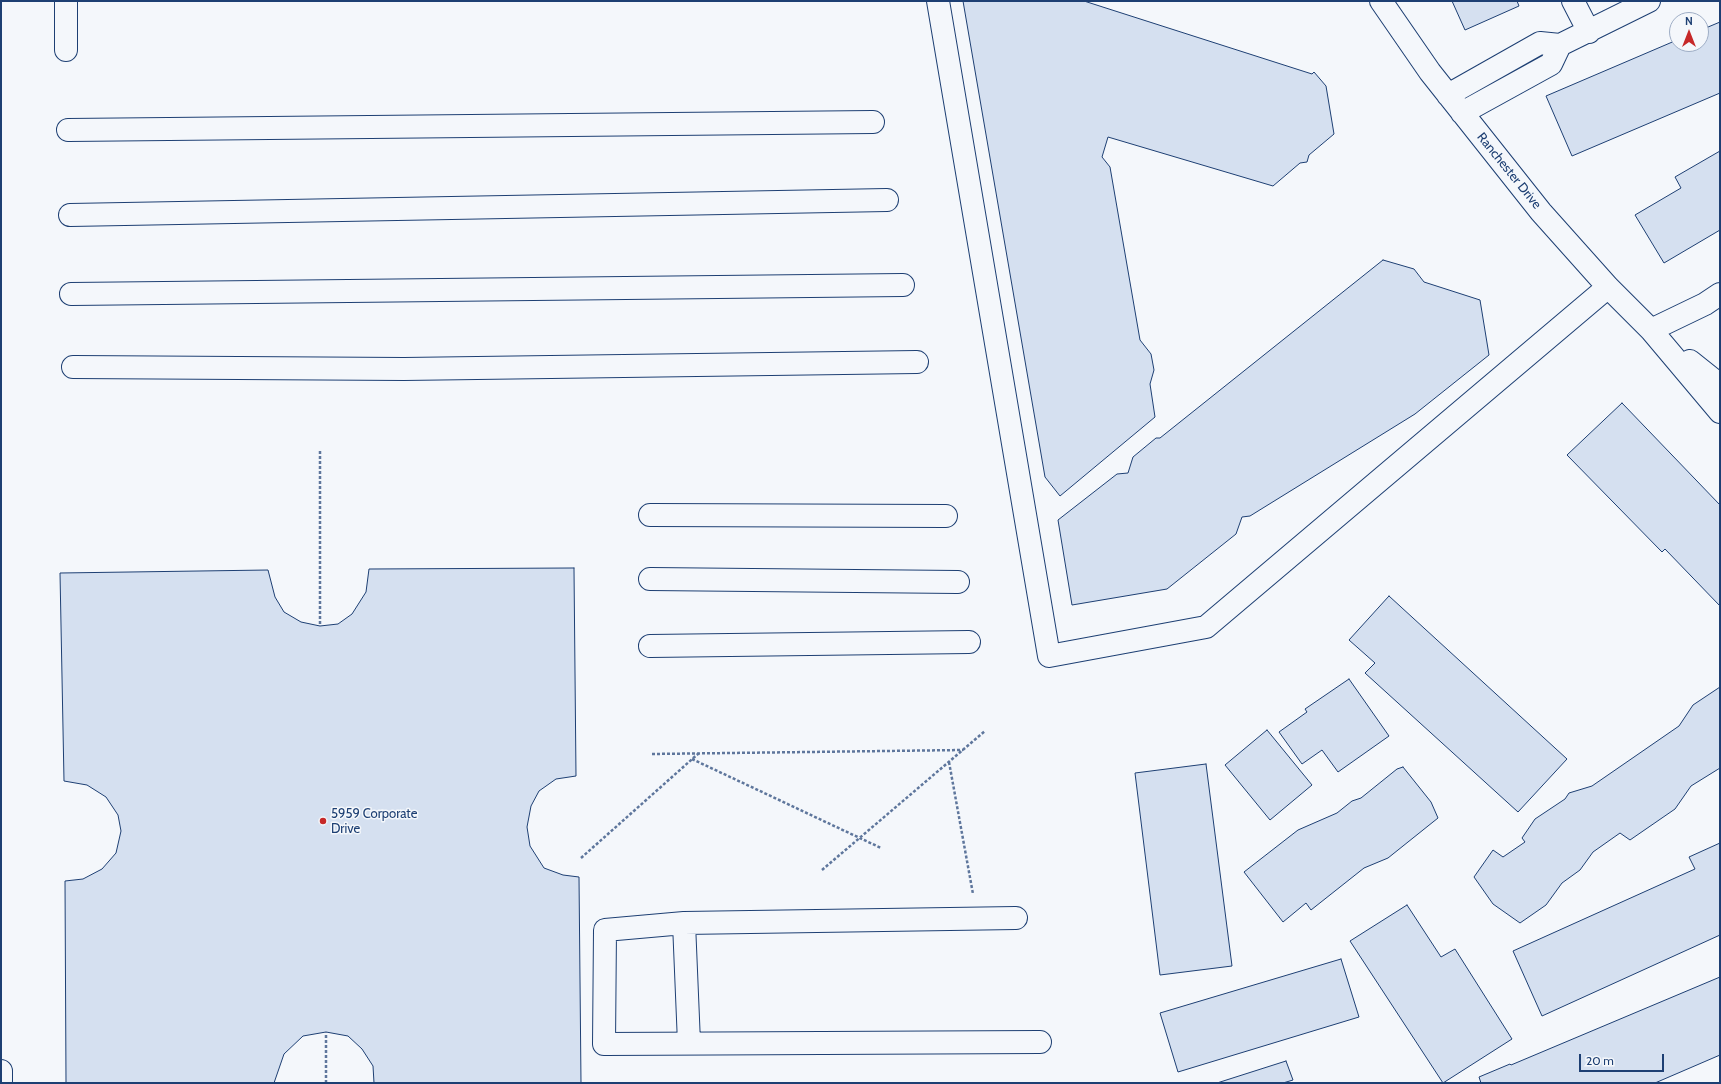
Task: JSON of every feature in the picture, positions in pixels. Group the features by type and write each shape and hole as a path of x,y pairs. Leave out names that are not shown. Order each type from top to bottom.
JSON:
{"street":[{"path":"66,1 66,50"},
{"path":"938,1 1049,656 1206,627 1608,287"},
{"name":"Ranchester Drive","path":"1381,1 1430,72 1541,212 1608,287 1652,330 1720,385"},
{"path":"1573,1 1589,32"},
{"path":"1448,95 1540,43 1560,45 1649,1"},
{"path":"1462,113 1551,64 1560,45"},
{"path":"68,130 873,122"},
{"path":"70,215 887,200"},
{"path":"71,294 903,285"},
{"path":"1652,330 1705,304 1720,294"},
{"name":"Ranchester Drive","path":"1652,330 1720,412"},
{"path":"72,367 404,369 917,362"},
{"path":"650,515 946,516"},
{"path":"650,579 958,582"},
{"path":"650,646 969,642"},
{"path":"1016,918 684,923 605,930 604,1044 1040,1042"},
{"path":"684,923 689,1043"},
{"path":"1,1071 1,1081"}],"path":[{"path":"320,451 320,626"},
{"path":"822,870 986,731"},
{"path":"652,754 963,750"},
{"path":"581,858 699,754"},
{"path":"692,759 881,848"},
{"path":"948,762 974,898"},
{"path":"326,1032 326,1083"}],"building":[{"path":"963,1 1084,1 1312,74 1314,72 1326,86 1334,134 1309,155 1307,162 1300,163 1273,186 1108,137 1102,157 1110,167 1140,340 1151,354 1154,370 1150,384 1155,417 1060,496 1045,477"},
{"path":"1452,1 1517,1 1519,6 1465,30"},
{"path":"1720,22 1720,93 1572,156 1546,96 1669,43 1669,52 1709,52 1709,27"},
{"path":"1720,151 1720,230 1664,263 1635,215 1681,188 1675,177"},
{"path":"1383,260 1414,269 1424,282 1480,300 1489,355 1415,414 1250,516 1242,517 1236,534 1167,589 1072,605 1058,520 1117,474 1128,473 1133,457 1156,438 1160,438"},
{"path":"1622,403 1720,505 1720,606 1665,549 1662,552 1567,455"},
{"name":"5959 Corporate Drive","path":"574,568 576,776 556,779 539,791 531,806 527,827 530,846 544,868 563,875 579,877 581,1083 374,1083 373,1066 362,1049 348,1036 326,1032 303,1036 284,1054 274,1083 66,1083 65,881 83,879 102,869 116,853 121,831 118,815 106,797 87,785 64,781 60,573 268,570 275,597 284,612 301,622 320,626 338,624 352,614 366,592 369,569"},
{"path":"1389,596 1567,759 1518,812 1365,673 1375,663 1349,640"},
{"path":"1349,679 1389,736 1338,772 1322,750 1302,764 1279,732 1307,712 1305,709"},
{"path":"1720,687 1720,768 1691,786 1675,809 1630,840 1620,833 1593,852 1580,870 1562,883 1546,905 1520,923 1493,904 1474,877 1493,850 1503,857 1525,842 1522,838 1535,819 1565,799 1569,793 1592,786 1679,726 1693,705"},
{"path":"1267,730 1312,785 1270,820 1225,765"},
{"path":"1206,764 1232,966 1160,975 1135,773"},
{"path":"1403,767 1431,802 1438,818 1388,858 1364,868 1311,910 1306,903 1283,922 1244,872 1298,830 1337,813 1352,801 1361,798 1397,769"},
{"path":"1720,843 1720,935 1542,1016 1513,951 1695,869 1689,857"},
{"path":"1407,905 1441,957 1455,949 1512,1039 1443,1083 1350,941"},
{"path":"1341,959 1359,1017 1178,1072 1160,1013"},
{"path":"1720,977 1720,1055 1655,1083 1481,1083 1479,1077"},
{"path":"1286,1061 1293,1080 1283,1083 1217,1083"}],"place":[{"name":"5959 Corporate Drive","path":"323,821"}]}
